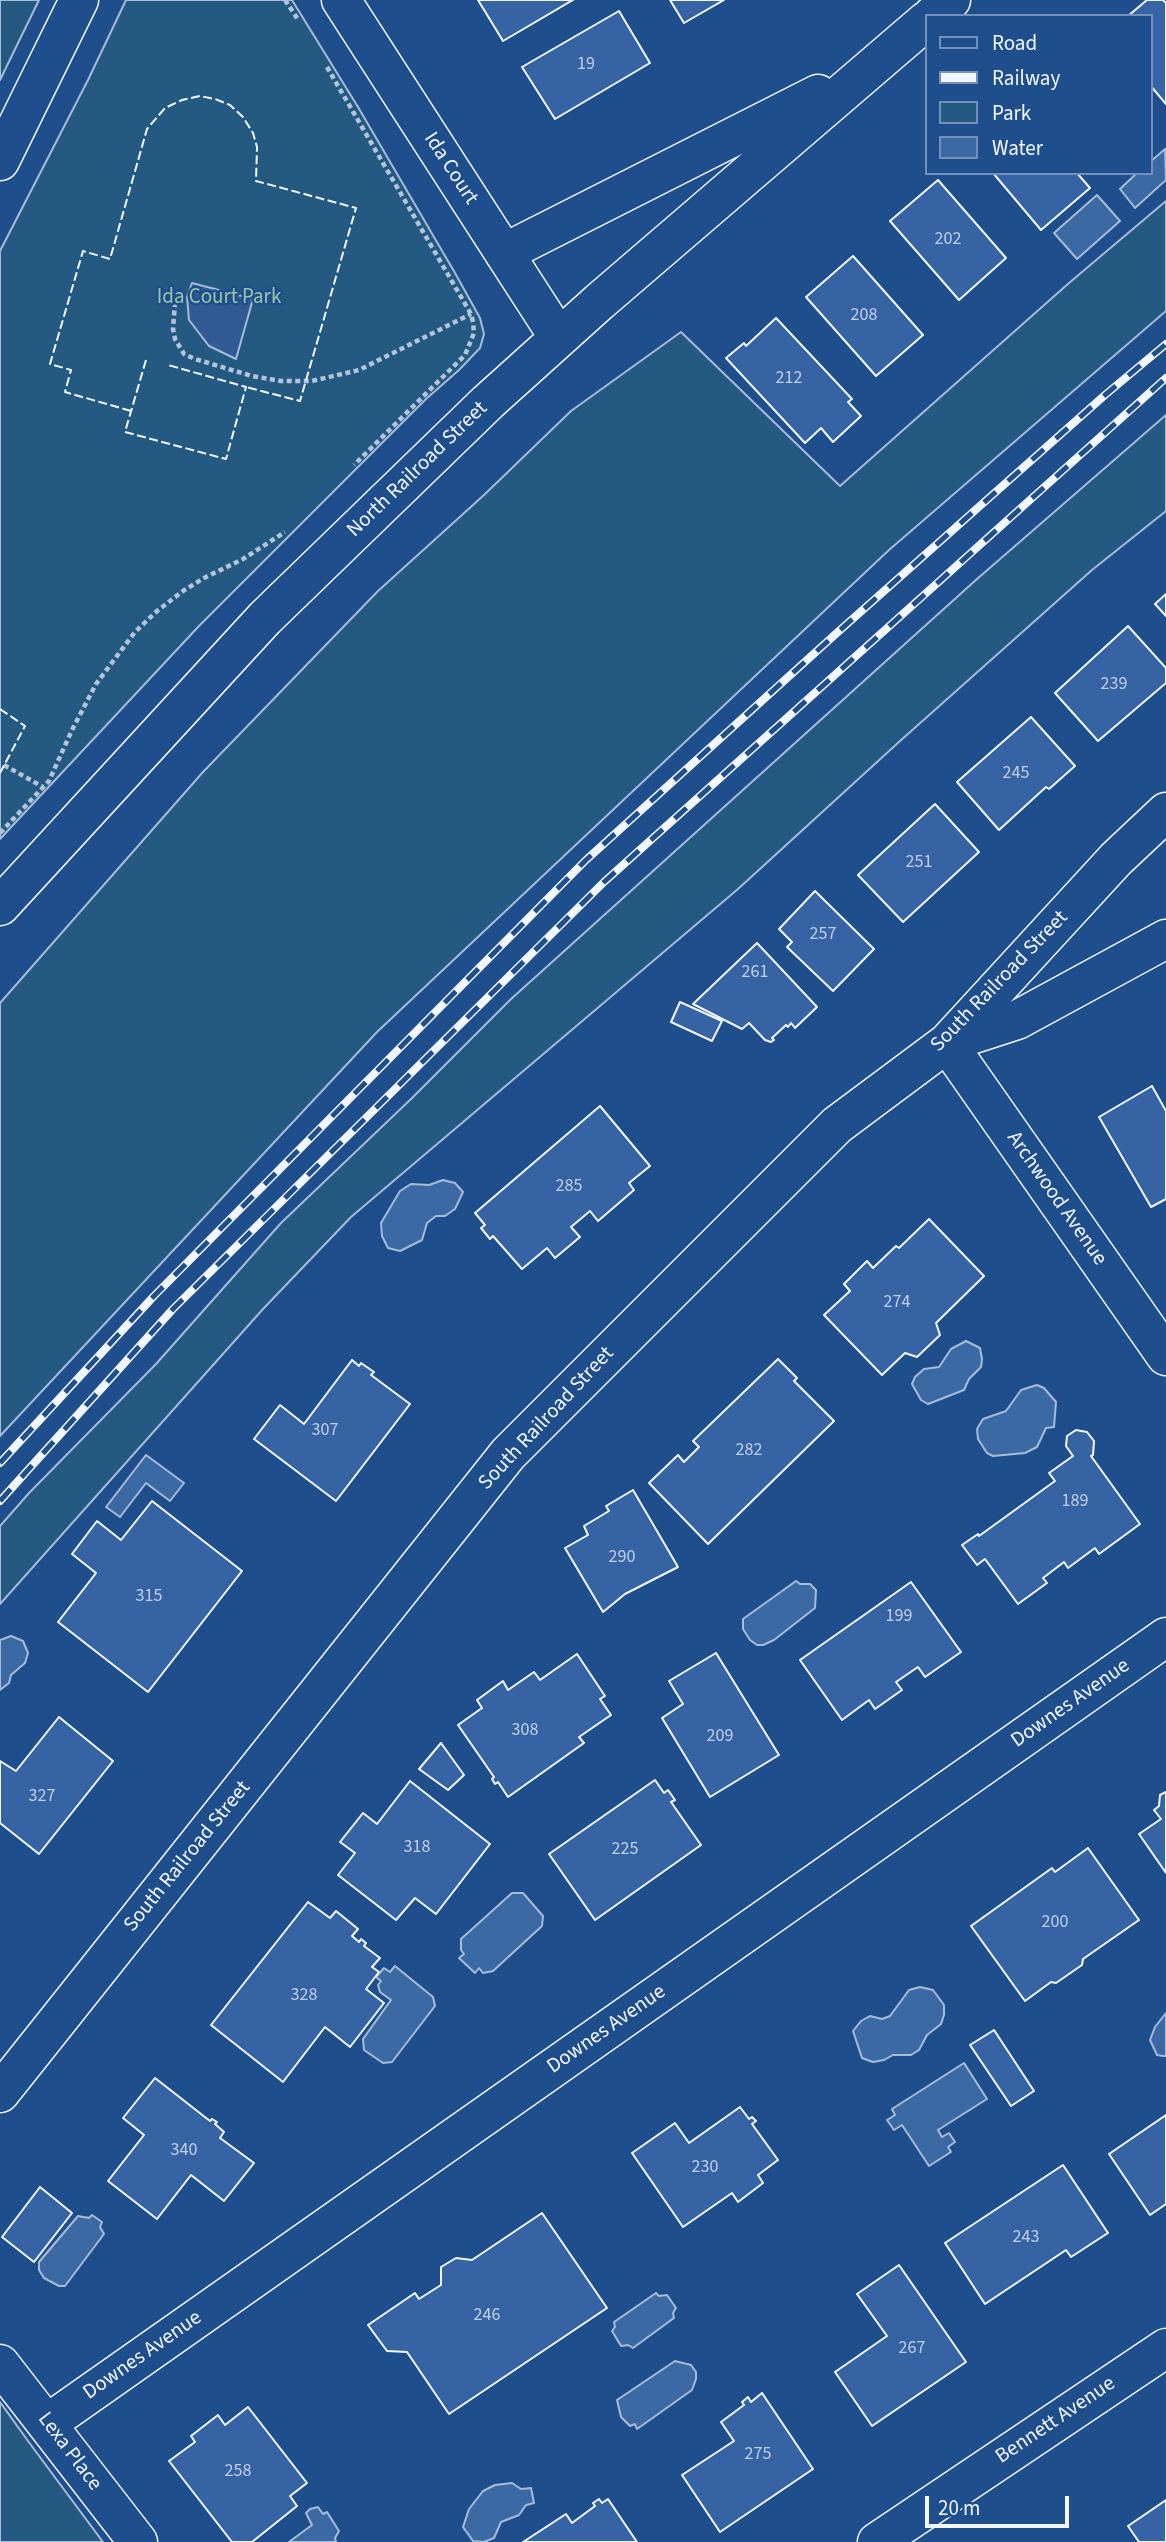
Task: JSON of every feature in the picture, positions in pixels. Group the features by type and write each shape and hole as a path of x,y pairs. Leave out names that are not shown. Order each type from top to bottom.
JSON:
{"street":[{"path":"0,161 79,0"},
{"name":"Ida Court","path":"341,0 559,338"},
{"path":"934,14 951,0"},
{"name":"North Railroad Street","path":"0,906 265,618 488,402 925,22"},
{"name":"North Railroad Street","path":"504,253 869,68"},
{"name":"South Railroad Street","path":"0,2093 508,1454 837,1125 947,1043 1116,859 1166,812"},
{"path":"947,1043 1017,1020 1166,939"},
{"name":"Archwood Avenue","path":"947,1043 1166,1356"},
{"name":"Downes Avenue","path":"48,2423 1166,1637"},
{"name":"Bennett Avenue","path":"877,2542 1166,2348"},
{"name":"Lexa Place","path":"0,2364 138,2542"}],"path":[{"path":"285,0 300,22"},
{"path":"321,57 471,314 474,333 465,355 349,470"},
{"path":"175,302 173,329 175,339 184,354 253,376 281,380 312,381 359,370 471,314"},
{"path":"0,833 49,781 96,684 135,632 183,591 243,559 293,526"},
{"path":"4,765 43,787"}],"green space":[{"path":"0,0 39,0 0,80"},
{"name":"Ida Court Park","path":"126,0 292,0 455,273 480,318 484,334 480,348 459,370 426,399 199,626 0,839 0,251"},
{"path":"1166,201 1166,311 889,550 377,1032 0,1436 0,1003 203,772 378,591 571,411 681,332 840,486 1069,283"},
{"path":"1166,415 1166,511 1092,570 738,889 351,1217 263,1309 0,1604 0,1526 156,1364 281,1223 511,999 977,579"},
{"path":"0,2402 28,2441 103,2542 0,2542"}],"shaded area":[{"path":"192,283 253,299 236,359 209,346 189,320 187,297"}],"water":[{"path":"1165,149 1166,180 1135,208 1120,189 1135,175 1152,175 1152,160"},
{"path":"1097,195 1120,221 1077,259 1054,233"},
{"path":"443,1180 455,1183 463,1192 455,1209 445,1216 436,1216 427,1223 422,1240 400,1251 388,1248 382,1236 381,1223 400,1191 411,1184 429,1185"},
{"path":"966,1341 980,1348 982,1359 981,1367 969,1379 964,1390 928,1404 921,1400 912,1384 915,1377 924,1369 939,1367 951,1349"},
{"path":"1037,1385 1044,1388 1056,1402 1054,1427 1046,1428 1037,1447 1025,1453 993,1456 987,1453 978,1439 977,1429 983,1419 1006,1411 1021,1390"},
{"path":"146,1455 184,1483 170,1501 146,1483 120,1517 106,1507"},
{"path":"796,1581 810,1584 816,1590 815,1608 774,1640 757,1645 743,1629 743,1619"},
{"path":"11,1636 23,1641 28,1653 25,1663 11,1675 9,1683 0,1690 0,1640"},
{"path":"512,1893 523,1893 543,1916 542,1926 493,1971 483,1973 479,1968 475,1973 459,1958 464,1954 461,1950 461,1939"},
{"path":"395,1966 433,1997 435,2006 392,2062 383,2063 364,2050 363,2039 391,2000 380,1992 378,1985 381,1981 376,1977 384,1968 390,1972"},
{"path":"920,1987 933,1990 944,2005 941,2024 927,2035 919,2050 911,2055 893,2055 873,2062 862,2058 853,2031 861,2021 870,2016 882,2019 890,2016 909,1990"},
{"path":"1166,2013 1166,2056 1163,2056 1157,2055 1150,2040 1155,2027"},
{"path":"964,2063 987,2099 938,2130 942,2137 949,2133 955,2142 948,2147 951,2152 929,2166 902,2125 894,2130 887,2120 895,2115 892,2109"},
{"path":"92,2215 102,2222 100,2227 104,2234 65,2286 59,2286 44,2278 39,2270 39,2262 78,2216 89,2218"},
{"path":"656,2293 659,2296 667,2295 676,2308 674,2318 633,2348 628,2345 621,2346 612,2331 614,2322"},
{"path":"675,2361 691,2365 696,2372 692,2390 637,2429 635,2424 630,2426 621,2417 617,2400"},
{"path":"512,2483 521,2489 531,2488 534,2503 526,2505 519,2515 501,2522 494,2538 484,2542 473,2541 463,2527 469,2509 483,2491 495,2485"},
{"path":"318,2507 323,2514 327,2512 339,2531 336,2542 289,2542 312,2525 306,2513"}],"building":[{"path":"478,0 573,0 503,41"},
{"path":"670,0 724,0 684,23"},
{"path":"1147,0 1163,0 1166,3 1166,104 1152,87 1152,14 1130,14"},
{"path":"619,11 650,63 555,119 522,67"},
{"path":"995,175 1079,175 1090,188 1041,230"},
{"path":"938,180 1006,258 959,300 890,221"},
{"path":"853,256 923,335 876,376 806,297"},
{"path":"776,318 852,399 848,402 861,416 833,442 821,428 805,443 726,358 744,343 746,346"},
{"path":"1166,594 1166,616 1155,604"},
{"path":"1128,626 1166,668 1166,683 1098,741 1055,693"},
{"path":"1031,717 1075,766 1049,789 1046,787 999,830 957,782"},
{"path":"935,804 979,852 903,922 858,875"},
{"path":"815,891 874,949 833,991 787,947 792,942 779,929"},
{"path":"757,943 817,1007 795,1028 791,1023 788,1027 786,1025 771,1042 765,1040 749,1023 742,1029 693,1004"},
{"path":"680,1002 722,1021 712,1041 671,1022"},
{"path":"1152,1086 1166,1111 1166,1199 1151,1207 1099,1117"},
{"path":"600,1106 650,1166 629,1183 634,1190 598,1221 590,1211 571,1227 580,1237 555,1258 547,1248 522,1269 493,1236 490,1239 481,1228 485,1225 475,1213"},
{"path":"929,1219 984,1276 936,1323 940,1335 917,1357 905,1353 882,1375 824,1315 850,1291 844,1284 867,1261 873,1268"},
{"path":"778,1359 797,1378 794,1381 834,1421 708,1544 649,1483 678,1455 684,1462 699,1447 693,1441"},
{"path":"352,1360 374,1372 371,1375 410,1404 336,1501 254,1439 280,1405 304,1424"},
{"path":"1076,1430 1087,1432 1094,1441 1091,1456 1140,1524 1099,1554 1095,1548 1068,1568 1064,1562 1043,1578 1047,1583 1018,1604 985,1559 977,1565 962,1545 978,1534 979,1536 1055,1481 1049,1473 1073,1456 1066,1446 1067,1436"},
{"path":"633,1490 678,1567 625,1594 603,1612 565,1548 588,1535 584,1526 609,1511 606,1506"},
{"path":"152,1501 242,1571 148,1692 58,1622 96,1573 72,1554 97,1521 121,1540"},
{"path":"911,1582 961,1652 925,1677 918,1667 896,1682 902,1690 875,1709 869,1700 842,1720 800,1660"},
{"path":"716,1653 779,1755 710,1797 662,1718 683,1704 669,1681"},
{"path":"577,1654 605,1696 600,1699 611,1715 579,1737 584,1743 508,1797 498,1782 495,1784 492,1779 494,1777 458,1725 482,1708 477,1700 503,1681 508,1690 534,1672 540,1680"},
{"path":"59,1717 113,1761 39,1854 0,1823 0,1761 16,1771"},
{"path":"441,1743 464,1775 448,1790 419,1769"},
{"path":"655,1780 664,1793 668,1790 675,1800 671,1802 701,1845 595,1920 549,1854"},
{"path":"410,1781 490,1844 436,1914 415,1898 396,1920 338,1875 355,1853 340,1842 363,1813 377,1824"},
{"path":"1166,1792 1166,1873 1139,1834 1161,1819 1154,1810 1159,1806 1160,1795"},
{"path":"1088,1848 1139,1920 1083,1959 1082,1965 1056,1983 1051,1982 1025,2001 971,1926 1052,1868 1055,1872"},
{"path":"308,1902 330,1918 336,1911 358,1929 352,1936 359,1942 361,1939 366,1943 364,1946 380,1958 372,1967 379,1972 366,1989 384,2003 350,2047 325,2027 283,2082 211,2025"},
{"path":"994,2030 1034,2091 1011,2106 970,2045"},
{"path":"155,2078 210,2121 212,2119 217,2122 215,2124 224,2132 220,2138 254,2163 224,2201 191,2175 157,2219 108,2181 144,2135 123,2118"},
{"path":"740,2107 749,2119 752,2117 756,2121 752,2124 778,2160 758,2175 763,2183 738,2202 732,2193 683,2227 632,2153 675,2123 689,2143"},
{"path":"1166,2115 1166,2204 1150,2215 1109,2154"},
{"path":"1063,2165 1108,2233 1071,2257 1066,2250 985,2304 945,2243"},
{"path":"40,2187 72,2213 34,2262 2,2237"},
{"path":"542,2213 607,2308 449,2414 407,2352 387,2351 368,2325 415,2293 419,2299 441,2285 441,2267 456,2258 472,2260"},
{"path":"899,2265 966,2362 872,2426 835,2372 887,2336 857,2294"},
{"path":"762,2393 813,2469 720,2532 682,2475 734,2441 721,2422 744,2405 742,2402 748,2397 751,2402"},
{"path":"248,2407 307,2483 290,2496 297,2506 252,2542 232,2542 169,2461 195,2442 191,2436 218,2415 225,2425"},
{"path":"599,2499 602,2503 608,2499 637,2542 523,2542 566,2514 572,2523 595,2506 593,2503"},
{"path":"1166,2500 1166,2542 1139,2542 1128,2526"}],"railway":[{"path":"0,1463 154,1296 586,860 839,631 1166,344"},
{"path":"0,1501 173,1309 604,882 1166,378"}],"fence":[{"path":"131,411 65,392 71,370 50,364 83,251 110,259 147,129 165,108 200,96 230,105 243,117 253,133 257,147 256,181 356,208 300,401 246,387"},
{"path":"146,360 125,432 226,459 246,387 168,365"},
{"path":"0,709 25,726 0,773"}]}
